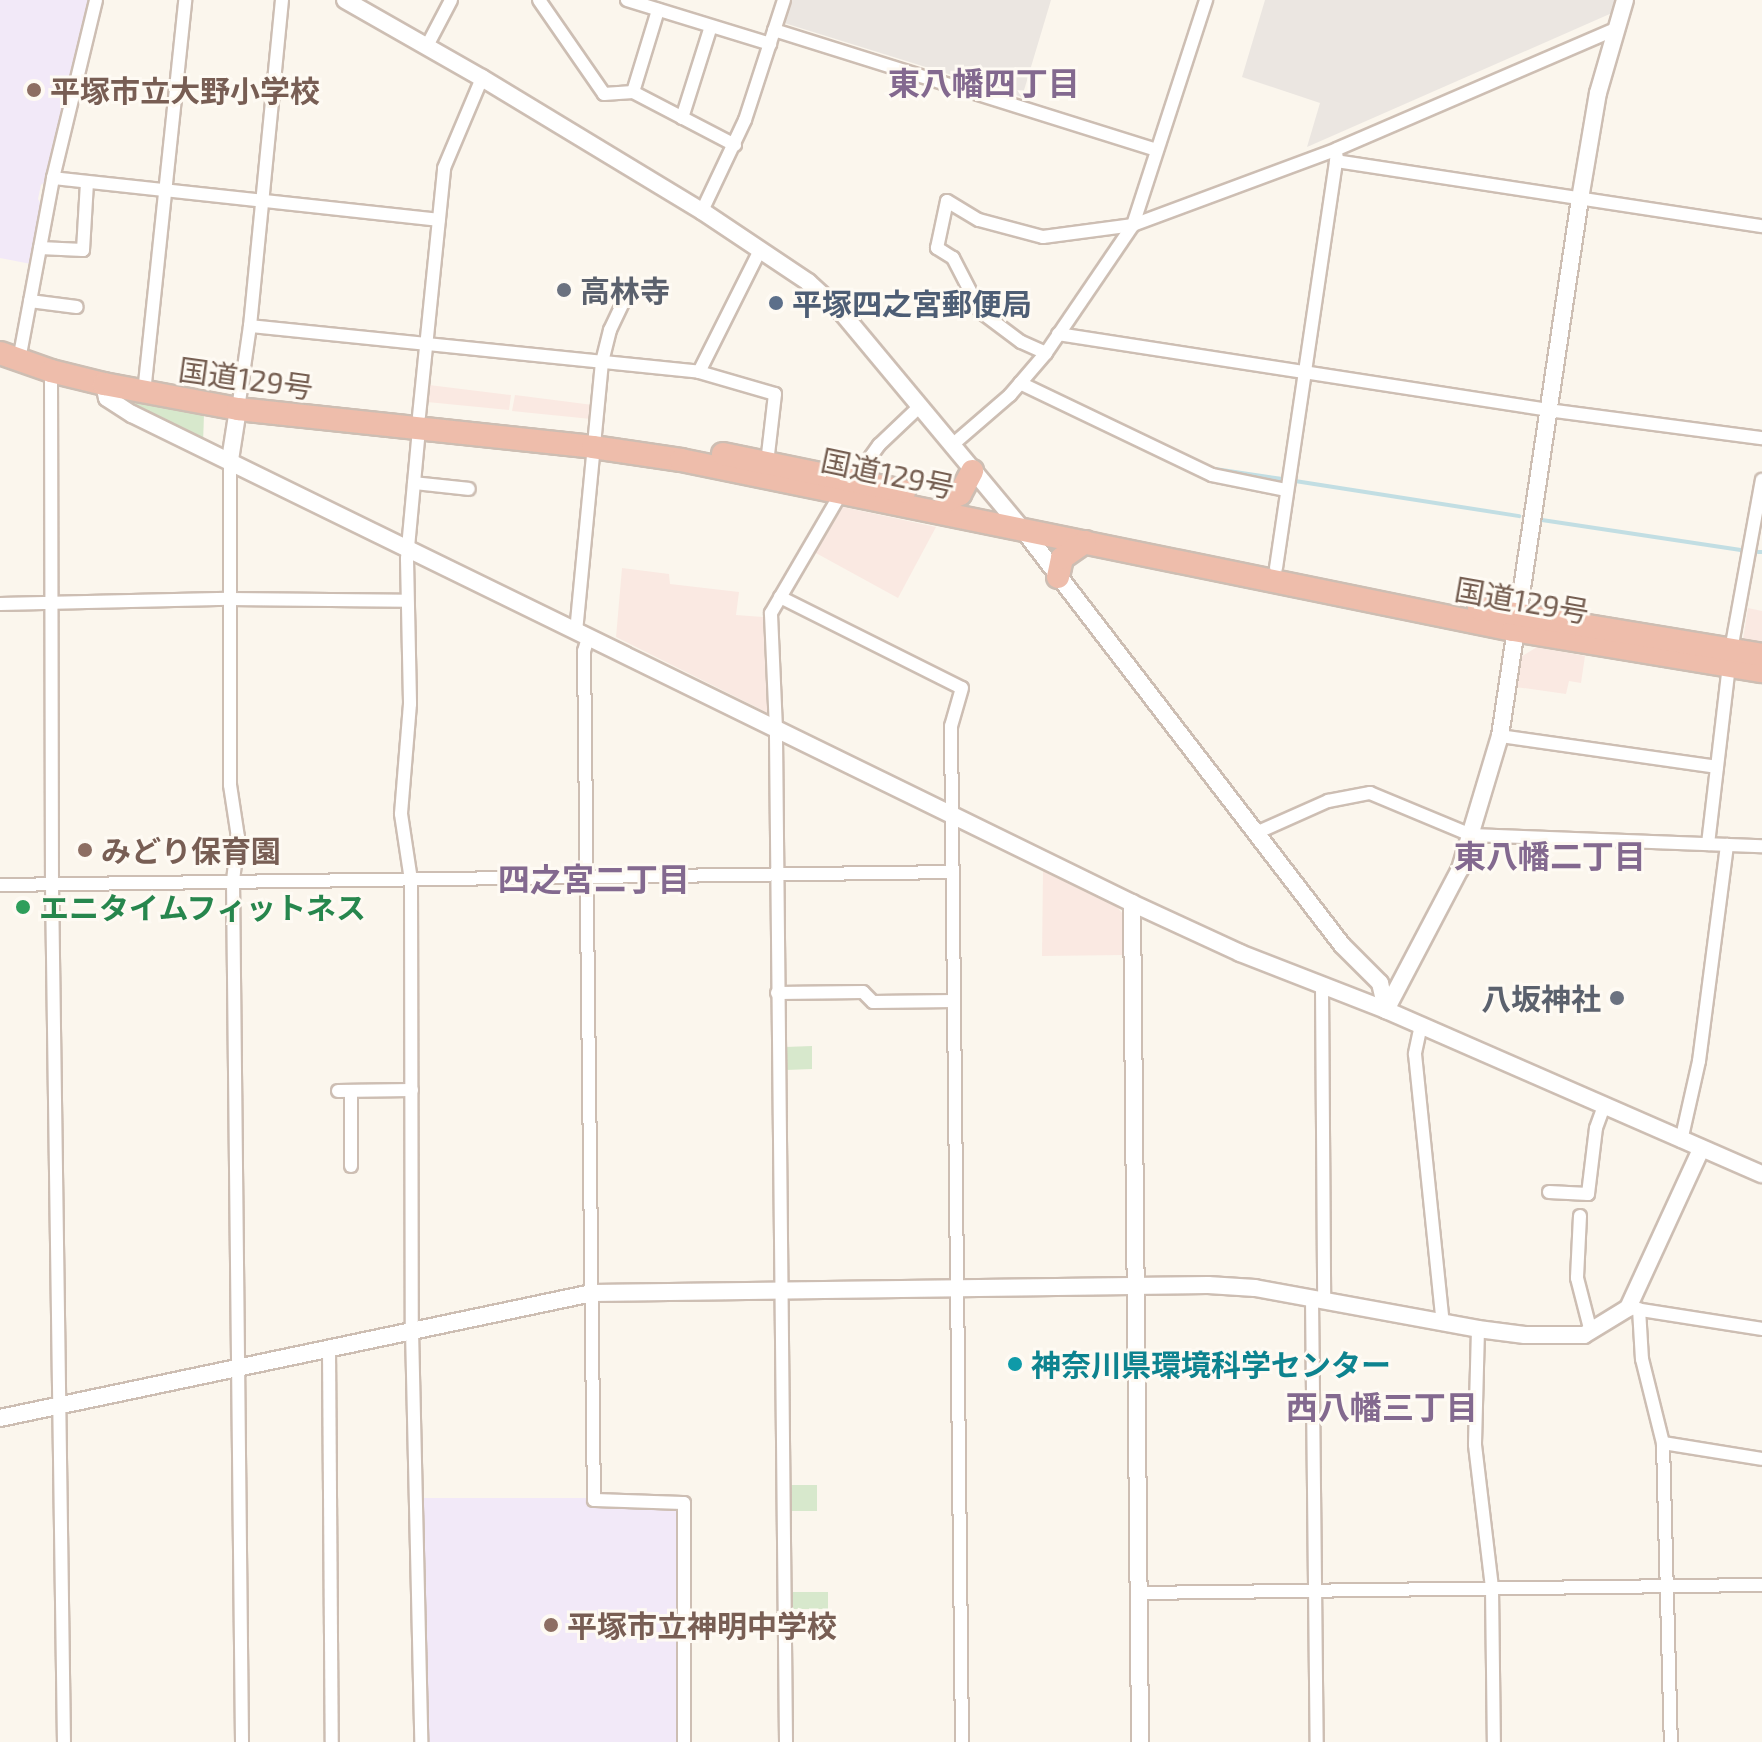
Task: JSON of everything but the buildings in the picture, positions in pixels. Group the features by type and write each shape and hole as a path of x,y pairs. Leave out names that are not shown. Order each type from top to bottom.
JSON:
{"highway":[{"name":"国道129号","path":"10,350 146,386 238,403 594,440 767,463 847,487 1024,531 1514,623 1730,658 1762,671"},
{"name":"国道129号","path":"10,350 51,371 104,384 146,386"},
{"name":"国道129号","path":"594,440 681,460 946,501 1276,568 1514,623"},
{"path":"946,501 960,494 972,471"},
{"path":"1058,577 1062,558 1085,542"},
{"name":"国道129号","path":"1730,658 1762,655"}],"street":[{"path":"10,350 30,301 53,178 96,0"},
{"path":"146,386 185,0"},
{"path":"242,1742 233,881 238,837 230,785 230,460 250,326 282,0"},
{"path":"345,0 482,78 702,211 808,282 843,314 1024,531 1342,945 1380,983 1386,1010"},
{"path":"427,46 451,0"},
{"path":"539,0 604,94 633,92 735,145"},
{"path":"627,0 770,44"},
{"path":"702,211 735,145 784,0"},
{"path":"951,446 1020,383 1046,353 1133,225 1206,0"},
{"path":"1386,1010 1442,909 1471,835 1500,736 1514,623 1598,93 1625,0"},
{"path":"633,92 658,10"},
{"path":"682,118 711,26"},
{"path":"1046,353 1021,342 981,312 953,258 937,248 947,201 979,220 1043,237 1133,225 1337,155 1616,29"},
{"path":"774,30 1157,150"},
{"path":"421,1742 412,1330 411,880 401,814 410,704 408,549 444,168 482,78"},
{"path":"1337,155 1580,199 1762,226"},
{"path":"1276,568 1337,155"},
{"path":"53,178 439,220"},
{"path":"40,248 83,250 87,182"},
{"path":"699,372 760,250"},
{"path":"629,290 610,330 602,362 582,635 594,1500 684,1503 684,1742"},
{"path":"30,301 77,307"},
{"path":"250,326 699,372 775,394 767,463"},
{"path":"1058,334 1548,410 1762,438"},
{"path":"51,371 52,885 64,1742"},
{"path":"1020,383 1212,475 1286,490"},
{"path":"104,384 107,398 116,405 1132,903 1762,1174"},
{"path":"786,1742 776,729 771,613 847,487 879,445 919,407"},
{"path":"1708,844 1740,585 1757,542 1762,480"},
{"path":"414,483 469,489"},
{"path":"780,597 962,688 951,726 962,1742"},
{"path":"0,604 229,599 407,601"},
{"path":"1500,736 1717,767"},
{"path":"1256,833 1328,801 1370,793 1471,835 1762,846"},
{"path":"1681,1141 1699,1061 1727,845"},
{"path":"0,885 952,872"},
{"path":"1132,903 1140,1742"},
{"path":"1317,1742 1322,986"},
{"path":"777,993 863,992 873,1002 954,1001"},
{"path":"1421,1025 1415,1054 1443,1323"},
{"path":"351,1166 345,1091 412,1090"},
{"path":"1549,1192 1588,1194 1596,1128 1604,1106"},
{"path":"1671,1742 1663,1443 1642,1359 1634,1308 1701,1149"},
{"path":"1580,1216 1577,1278 1591,1332"},
{"path":"0,1418 238,1365 329,1350 592,1293 1137,1284 1255,1288 1478,1329 1569,1336 1591,1332 1634,1308 1762,1329"},
{"path":"1478,1329 1475,1445 1492,1588 1494,1742"},
{"path":"329,1350 332,1742"},
{"path":"1663,1443 1762,1459"},
{"path":"1139,1593 1762,1585"}],"shaded area":[{"name":"平塚市立大野小学校","path":"0,0 88,0 47,180 41,185 38,199 42,206 31,264 0,258"},
{"path":"788,0 1051,0 1022,97 781,22"},
{"path":"1265,0 1616,0 1612,13 1307,147 1320,103 1242,77"},
{"path":"429,385 511,395 509,410 427,402"},
{"path":"515,395 593,405 591,419 512,411"},
{"path":"843,507 936,527 898,598 814,552"},
{"path":"622,568 669,574 670,584 739,592 736,615 763,617 768,713 616,637"},
{"path":"1748,608 1762,611 1762,642 1743,639"},
{"path":"1537,647 1585,656 1581,683 1569,681 1566,694 1516,687 1519,658"},
{"path":"1043,871 1116,906 1123,914 1124,955 1042,956"},
{"name":"平塚市立神明中学校","path":"423,1498 587,1498 588,1505 672,1505 676,1508 680,1742 424,1742"}],"green space":[{"path":"123,398 204,414 203,444 123,404"},
{"path":"812,1046 812,1069 786,1070 785,1047"},
{"path":"790,1485 817,1485 817,1511 790,1511"},
{"path":"792,1592 828,1592 828,1609 792,1609"}],"waterway":[{"path":"1215,469 1282,479"},
{"path":"1295,481 1519,516"},
{"path":"1542,520 1741,550"}],"place":[{"name":"平塚市立大野小学校","path":"34,90"},
{"name":"高林寺","path":"564,290"},
{"name":"平塚四之宮郵便局","path":"776,303"},
{"name":"みどり保育園","path":"85,850"},
{"name":"エニタイムフィットネス","path":"23,907"},
{"name":"八坂神社","path":"1617,998"},
{"name":"神奈川県環境科学センター","path":"1015,1364"},
{"name":"平塚市立神明中学校","path":"551,1625"}],"district":[{"name":"東八幡四丁目","path":"984,82"},
{"name":"東八幡二丁目","path":"1550,855"},
{"name":"四之宮二丁目","path":"594,878"},
{"name":"西八幡三丁目","path":"1382,1406"}]}
